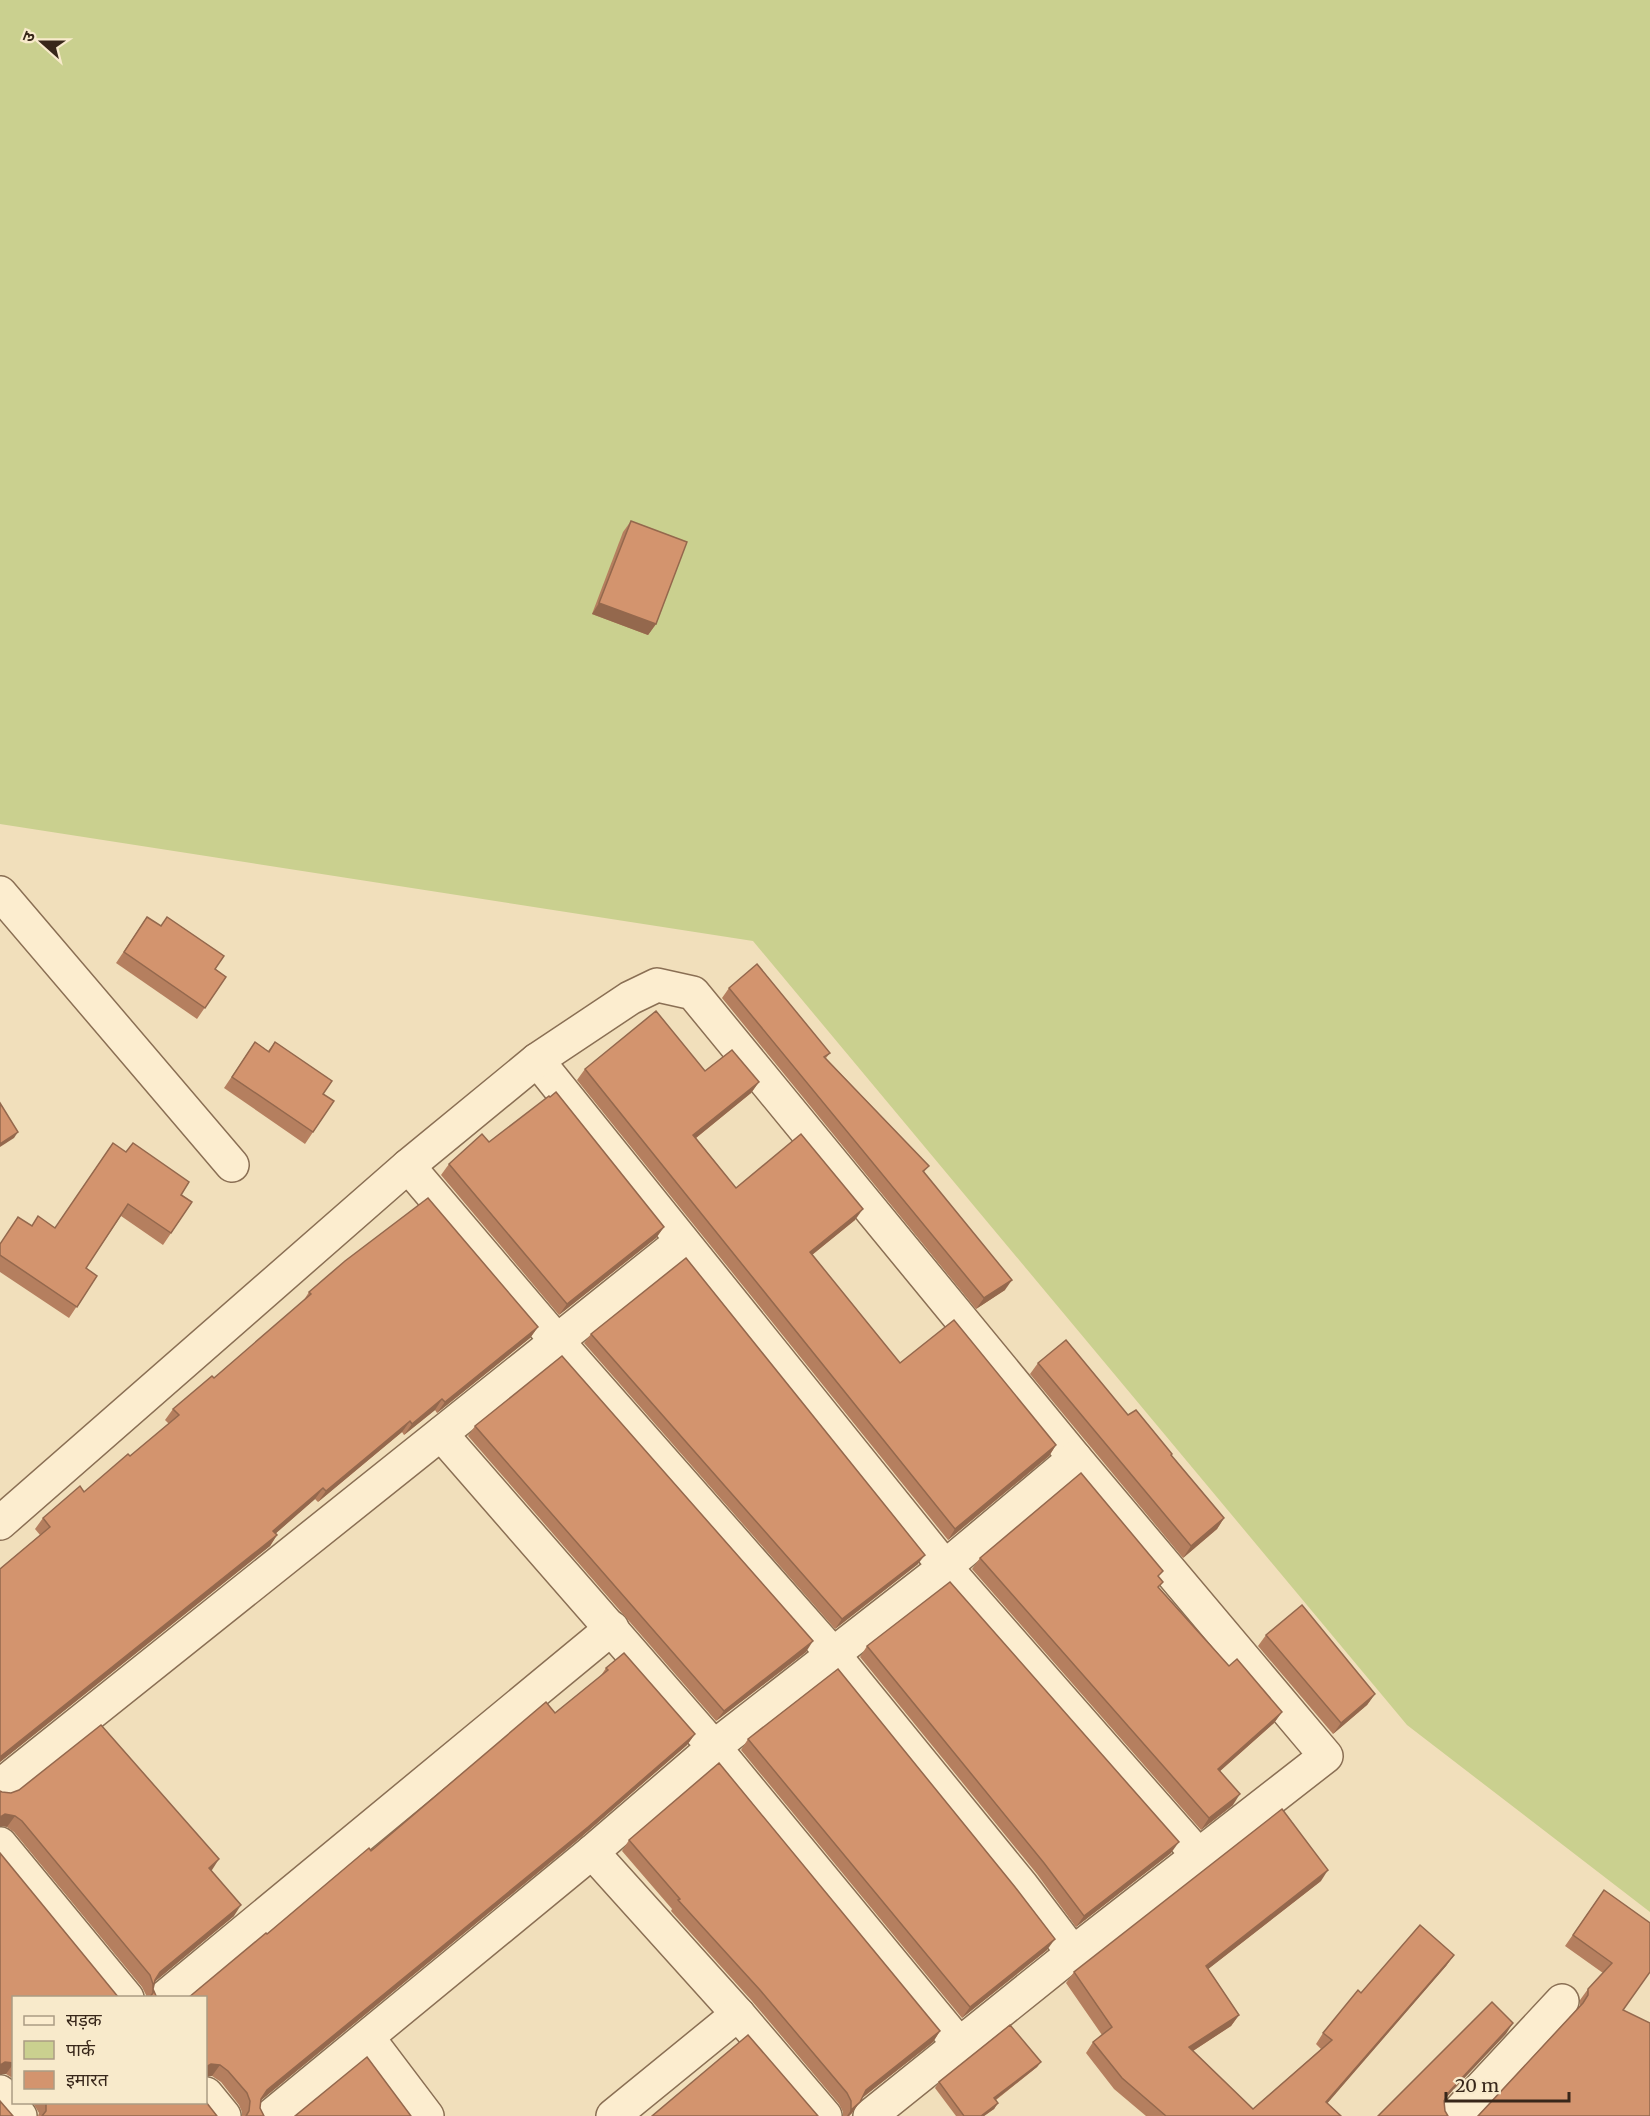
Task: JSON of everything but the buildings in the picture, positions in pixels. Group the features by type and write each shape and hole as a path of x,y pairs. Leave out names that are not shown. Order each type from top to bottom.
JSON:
{"street":[{"path":"0,893 232,1165"},
{"path":"0,1523 408,1166 537,1060 630,998 657,985 693,993 1076,1458 1326,1756 1073,1953 870,2116"},
{"path":"537,1060 945,1567 1199,1856"},
{"path":"408,1166 557,1341 831,1653 1022,1886 1073,1953"},
{"path":"0,1786 682,1241"},
{"path":"441,1434 714,1747 959,2044"},
{"path":"271,2116 592,1852 714,1747 831,1653 945,1567 1076,1458"},
{"path":"166,1996 612,1628"},
{"path":"0,1844 125,1996"},
{"path":"592,1852 738,2014 825,2116"},
{"path":"1455,2116 1562,2001"},
{"path":"613,2116 738,2014"},
{"path":"368,2038 427,2116"},
{"path":"0,2092 20,2116"},
{"path":"207,2095 224,2116"}],"green space":[{"path":"0,0 1650,0 1650,1912 1407,1725 753,941 0,824"}]}
